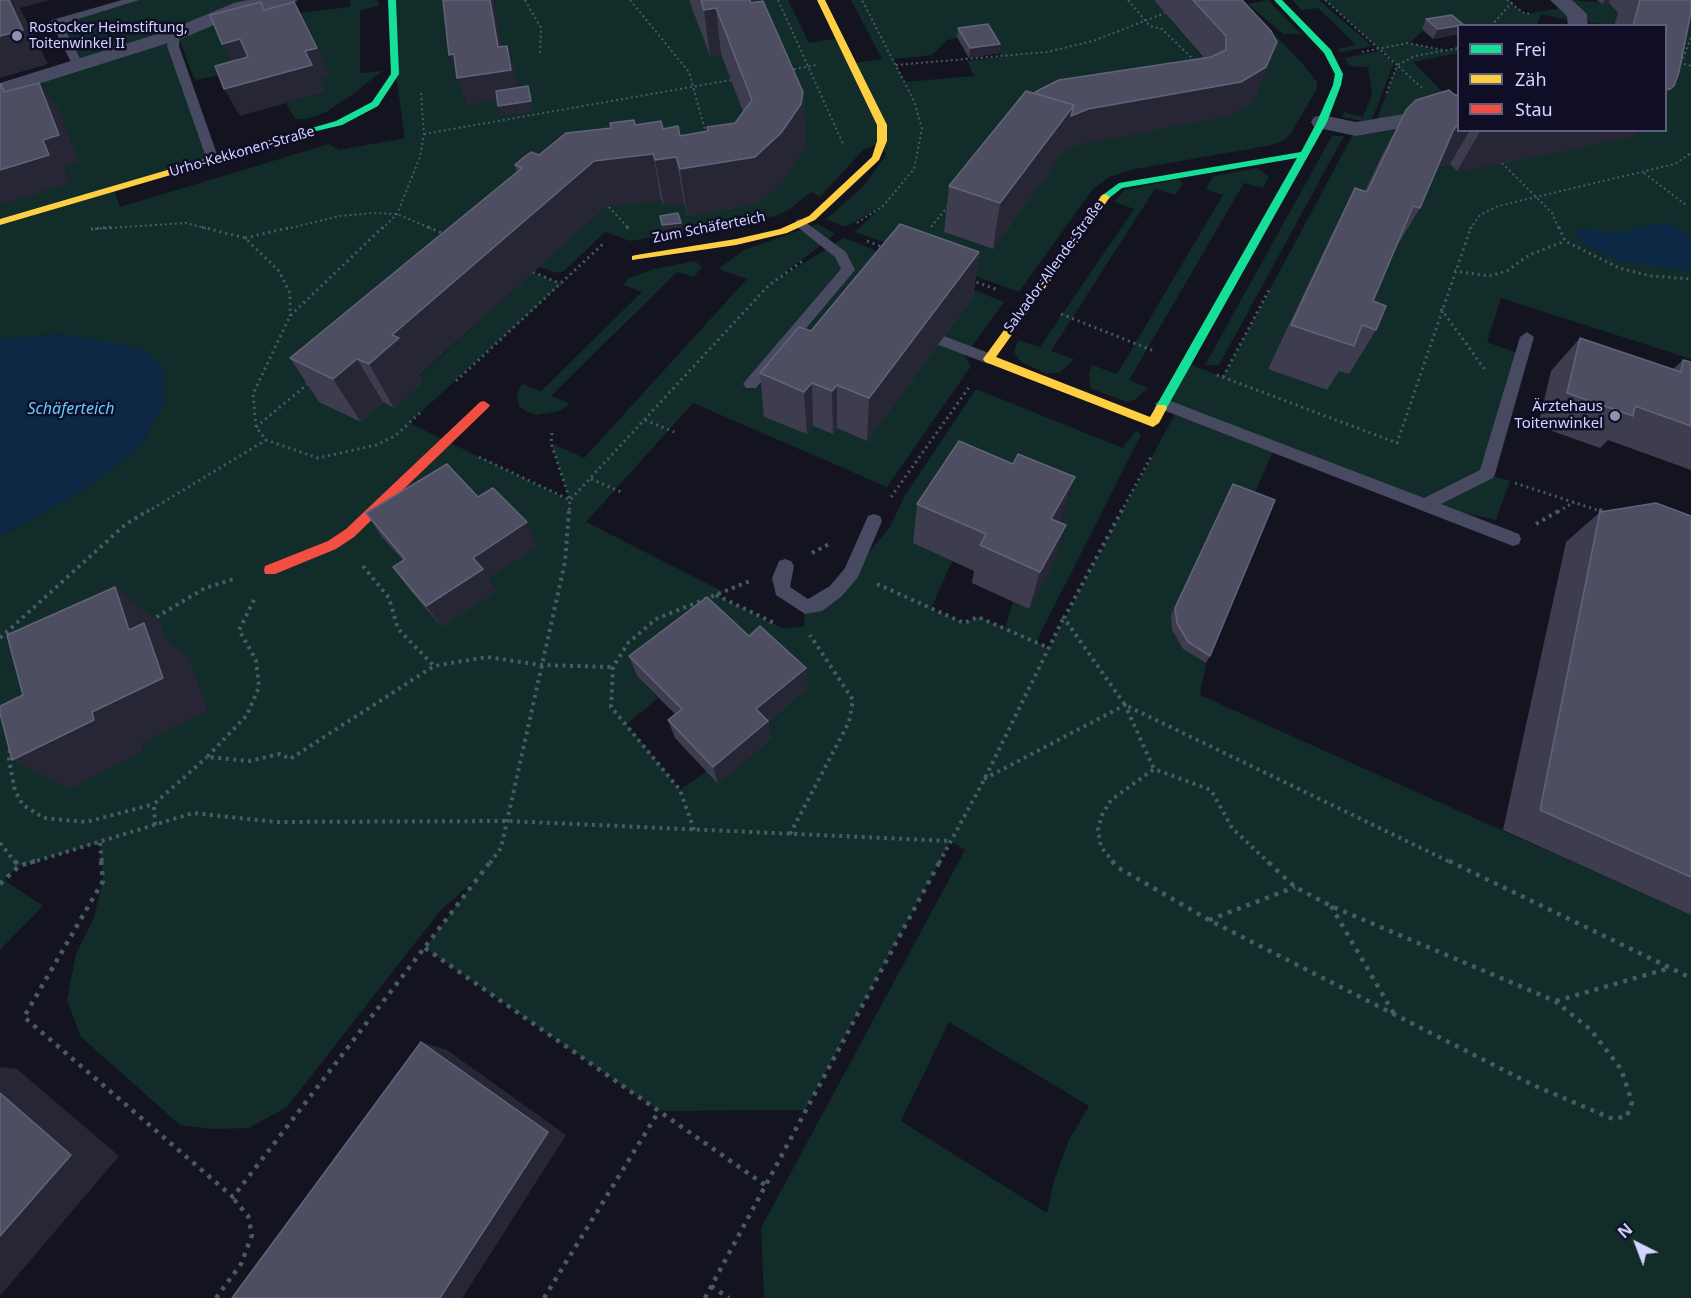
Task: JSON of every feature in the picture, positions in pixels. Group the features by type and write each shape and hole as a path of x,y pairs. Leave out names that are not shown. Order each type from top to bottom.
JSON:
{"street":[{"path":"0,90 174,35 237,3 288,0"},
{"name":"Urho-Kekkonen-Straße","path":"0,222 339,123 375,104 395,74 392,0"},
{"name":"Zum Schäferteich","path":"636,258 736,242 783,231 812,218 876,158 882,141 882,125 821,0"},
{"path":"989,359 1153,423 1170,407 1322,122 1337,85 1338,74 1332,58 1278,0"},
{"path":"1560,0 1577,14 1578,24"},
{"path":"1322,122 1356,129 1457,112"},
{"name":"Salvador-Allende-Straße","path":"989,359 1028,301 1107,194 1119,186 1303,154"},
{"path":"270,570 332,545 350,532 484,405"}],"lane":[{"path":"78,66 56,22 134,0"},
{"path":"174,35 173,46 213,160"},
{"path":"751,384 848,270 841,255 801,223"},
{"path":"1425,505 1487,474 1527,337"},
{"path":"941,340 989,359"},
{"path":"1170,407 1513,539"},
{"path":"785,566 781,578 782,590 805,607 816,606 836,591 852,572 874,521"}],"path":[{"path":"525,0 541,28 540,53"},
{"path":"630,0 680,58 702,109 706,134"},
{"path":"778,0 848,157 848,166 863,171"},
{"path":"1128,0 1150,26 1162,29 1199,65"},
{"path":"1325,0 1397,65"},
{"path":"1493,24 1514,0"},
{"path":"787,70 837,62 856,68 1047,52 1093,41 1165,13"},
{"path":"1691,38 1681,63 1691,66"},
{"path":"1332,58 1408,43 1444,51"},
{"path":"1356,129 1377,119 1397,65 1414,56 1457,48"},
{"path":"426,408 395,436 376,445 318,458 266,440 256,427 254,394 290,316 397,214 420,157 424,134 731,80"},
{"path":"1273,284 1223,377 1397,442 1467,232 1480,215 1498,206 1536,195 1643,173 1675,164 1691,153"},
{"path":"1502,163 1552,213 1564,241 1619,268 1651,276 1691,279"},
{"path":"1643,173 1686,205"},
{"path":"931,227 953,200"},
{"path":"609,207 630,230"},
{"path":"81,230 186,223 245,238 340,216 397,214 451,237"},
{"path":"245,238 279,271 290,293 290,316"},
{"path":"451,385 607,241 630,247 636,258"},
{"path":"1454,271 1489,276 1498,274 1507,271 1529,255 1564,241"},
{"path":"870,242 890,249"},
{"path":"533,272 561,284"},
{"path":"964,277 1028,301"},
{"path":"1441,308 1508,401"},
{"path":"1062,315 1147,348"},
{"path":"874,521 989,359"},
{"path":"256,427 310,382"},
{"path":"705,1298 984,780 1170,407"},
{"path":"645,420 674,432"},
{"path":"409,423 570,500"},
{"path":"233,1197 501,848 565,562 570,500 551,443 552,433"},
{"path":"0,638 126,524 266,440"},
{"path":"591,478 621,492"},
{"path":"1510,482 1617,516"},
{"path":"1513,539 1575,502"},
{"path":"350,532 359,562 390,598 398,629 434,666"},
{"path":"694,830 680,790 611,706 613,667 628,643 640,631 675,610 785,566"},
{"path":"145,623 205,588 270,570"},
{"path":"12,740 9,760 15,791 23,805 44,818 86,822 154,804 207,757 247,715 259,687 256,660 243,641 239,630 270,570"},
{"path":"852,572 964,623 978,617 1049,648"},
{"path":"715,595 783,628 804,627"},
{"path":"789,834 849,722 853,700 804,627 805,607"},
{"path":"1064,618 1125,705 1154,769 1211,790 1232,828 1294,887 1331,906 1555,1001 1592,1030 1621,1069 1632,1101 1628,1116 1613,1119 1533,1086 1209,920 1117,867 1101,847 1098,831 1101,815 1111,800 1154,769"},
{"path":"207,757 249,761 262,756 280,754 290,759 434,666 487,657 541,665 613,667"},
{"path":"984,780 1125,705"},
{"path":"1125,705 1691,978"},
{"path":"154,804 155,825"},
{"path":"0,884 19,866 193,813 276,822 508,821 950,841"},
{"path":"0,843 19,866"},
{"path":"100,843 103,881 24,1017 233,1197 248,1216 252,1235 241,1264 216,1298"},
{"path":"1209,920 1294,887"},
{"path":"1331,906 1394,1014"},
{"path":"424,948 765,1185"},
{"path":"1555,1001 1670,968"},
{"path":"544,1298 659,1111"},
{"path":"711,1286 729,1298"}],"green space":[{"path":"134,0 288,0 175,35 213,160 114,189 120,207 329,144 339,150 405,138 395,69 392,0 449,0 506,74 494,0 689,0 721,54 756,146 643,166 383,402 394,407 416,379 533,272 561,284 409,423 569,500 551,443 584,458 747,279 718,269 744,250 818,224 835,234 775,281 844,238 1004,302 965,356 971,366 887,487 693,403 586,522 724,592 716,595 782,628 804,627 805,607 836,591 890,527 904,497 976,389 1123,448 1136,430 1141,435 1036,642 1049,648 1177,410 1163,404 1187,363 1223,377 1356,129 1377,119 1397,65 1325,0 1507,0 1525,14 1569,7 1580,22 1541,14 1537,24 1457,24 1457,26 1424,30 1409,43 1444,51 1457,48 1457,53 1413,62 1457,107 1457,130 1429,142 1343,238 1269,369 1327,390 1336,369 1349,374 1346,346 1432,170 1450,164 1457,171 1634,136 1638,132 1667,132 1667,25 1691,5 1691,359 1501,298 1487,342 1522,355 1487,474 1510,481 1496,520 1425,505 1275,447 1251,501 1172,630 1183,649 1206,663 1200,695 1691,915 1691,1298 764,1298 761,1228 965,850 951,841 805,1110 659,1111 425,948 476,879 440,911 287,1107 249,1128 214,1129 180,1125 81,1037 67,1000 76,954 93,920 103,881 100,843 19,866 4,880 43,906 0,950 0,537 85,489 139,448 165,403 65,334 0,339 0,205 70,182 64,167 0,90 77,66 56,22","holes":["913,543 1053,564 1029,609 1013,602 1005,628 978,617 964,623 931,609 952,561","637,676 771,738 771,739 718,784 707,771 680,790 627,724 658,698","949,1022 1089,1106 1069,1140 1054,1181 1047,1213 901,1121"]},
{"path":"350,0 377,0 379,3 379,6 360,10 360,73 382,71 326,112 307,119 295,119 286,103 325,92 237,71 197,80 194,78 180,41 185,34 206,24 350,7"},
{"path":"733,0 788,0 809,43 841,38 854,63 882,59 851,0 1154,0 1214,71 1214,85 1199,92 1053,115 944,232 992,249 1064,151 1080,144 1228,116 1241,0 1302,63 1317,82 1317,88 1292,132 1284,140 1272,145 1135,169 1109,177 1093,189 1019,292 855,232 880,208 845,227 826,219 863,187 886,155 882,142 863,150 820,197 811,192 790,209 775,216 630,241 605,232 564,271 557,273 539,267 605,207 661,200 664,206 684,203 688,215 760,203 784,179 803,150","holes":["986,33 1001,57 967,61 974,76 905,82 894,59 932,55 947,40"]},
{"path":"1268,0 1301,34 1283,34 1248,4"},
{"path":"1292,0 1319,0 1372,46 1341,52 1337,49 1356,45 1318,8 1302,10"},
{"path":"1570,0 1609,3 1618,13 1615,24 1602,24 1590,23 1586,13"},
{"path":"1379,51 1394,63 1372,119 1362,121 1342,117 1344,112 1363,117 1372,94 1368,67 1349,66 1345,58"},
{"path":"1332,136 1344,136 1219,365 1205,365"},
{"path":"1257,168 1269,177 1263,188 1244,183 1129,380 1148,388 1136,399 1127,402 1090,388 1089,375 1092,365 1117,374 1223,195 1206,190 1214,176"},
{"path":"1179,179 1183,184 1175,195 1155,189 1051,351 1074,359 1070,364 1060,372 1047,374 1021,362 1014,352 1018,340 1040,347 1134,209 1114,202 1125,190"},
{"path":"695,261 702,267 694,277 677,272 551,396 570,404 559,411 537,415 519,406 517,392 522,384 541,391 642,292 623,285 629,278 654,269"}],"water":[{"path":"1666,222 1691,237 1691,271 1622,262 1582,244 1576,233 1576,230 1584,228 1613,234"},
{"name":"Schäferteich","path":"65,334 143,349 164,368 165,403 139,448 85,489 0,537 0,339"}],"building":[{"path":"0,0 9,0 23,30 0,36"},
{"path":"443,0 490,0 498,47 507,46 511,70 457,78 454,54 449,55"},
{"path":"701,0 750,0 751,3 763,1 803,92 801,104 781,133 755,157 680,169 676,157 655,160 653,154 594,161 392,335 399,338 369,364 357,359 333,379 290,358 522,168 515,165 523,158 531,152 539,155 566,133 611,128 610,123 634,120 635,125 661,121 663,129 678,126 680,136 708,131 707,127 735,123 752,100 716,8 704,10"},
{"path":"1193,0 1242,0 1271,31 1277,42 1266,67 1241,82 1088,109 1071,116 1074,105 1034,93 1059,80 1211,57 1226,50 1226,36"},
{"path":"1640,0 1691,0 1691,12 1679,72 1674,86 1670,89 1667,90 1667,24 1634,24"},
{"path":"261,2 264,10 294,2 317,48 305,51 312,65 224,89 215,66 248,57 240,39 222,44 210,15"},
{"path":"1452,15 1463,24 1438,29 1426,19"},
{"path":"988,24 1000,44 970,48 958,28"},
{"path":"39,83 59,135 43,140 49,155 0,170 0,84 4,92"},
{"path":"528,86 531,101 498,106 496,91"},
{"path":"1449,90 1457,95 1457,125 1420,208 1413,206 1373,301 1386,306 1376,330 1362,325 1354,346 1291,325 1355,188 1367,192 1406,110 1416,100"},
{"path":"1026,91 1074,105 1000,203 949,186"},
{"path":"678,213 681,223 662,225 660,216"},
{"path":"900,224 979,252 869,398 837,385 832,391 812,383 804,392 760,373 799,327 811,331"},
{"path":"1580,338 1681,372 1683,360 1691,362 1691,426 1635,406 1633,416 1567,393"},
{"path":"959,441 1013,464 1018,454 1075,477 1051,519 1066,525 1040,572 980,545 986,534 917,504"},
{"path":"447,464 478,497 493,488 527,522 473,558 483,569 426,606 393,567 405,559 366,513"},
{"path":"1233,484 1275,500 1210,656 1188,642 1177,623 1175,608"},
{"path":"1656,503 1691,516 1691,877 1540,810 1600,512"},
{"path":"115,587 129,630 144,623 163,678 92,712 94,720 12,760 0,706 23,695 7,635"},
{"path":"707,597 749,636 760,626 806,668 756,709 768,721 713,767 668,720 682,709 629,656"},
{"path":"421,1042 548,1132 440,1298 232,1298"},
{"path":"0,1093 71,1155 0,1236"}],"traffic: fast":[{"path":"311,131 339,123 375,104 395,74 392,0"},
{"path":"1161,408 1322,122 1337,85 1339,74 1328,52 1278,0"},
{"path":"1105,197 1119,186 1303,154"}],"traffic: slow":[{"path":"636,258 736,242 783,231 812,218 876,158 882,141 882,125 821,0"},
{"path":"0,222 311,131"},
{"path":"1105,197 989,359 1153,423 1161,408"}],"traffic: jam":[{"path":"270,570 332,545 350,533 484,405"}],"place":[{"name":"Rostocker Heimstiftung, Toitenwinkel II","path":"17,36"},
{"name":"Ärztehaus Toitenwinkel","path":"1615,416"}]}
